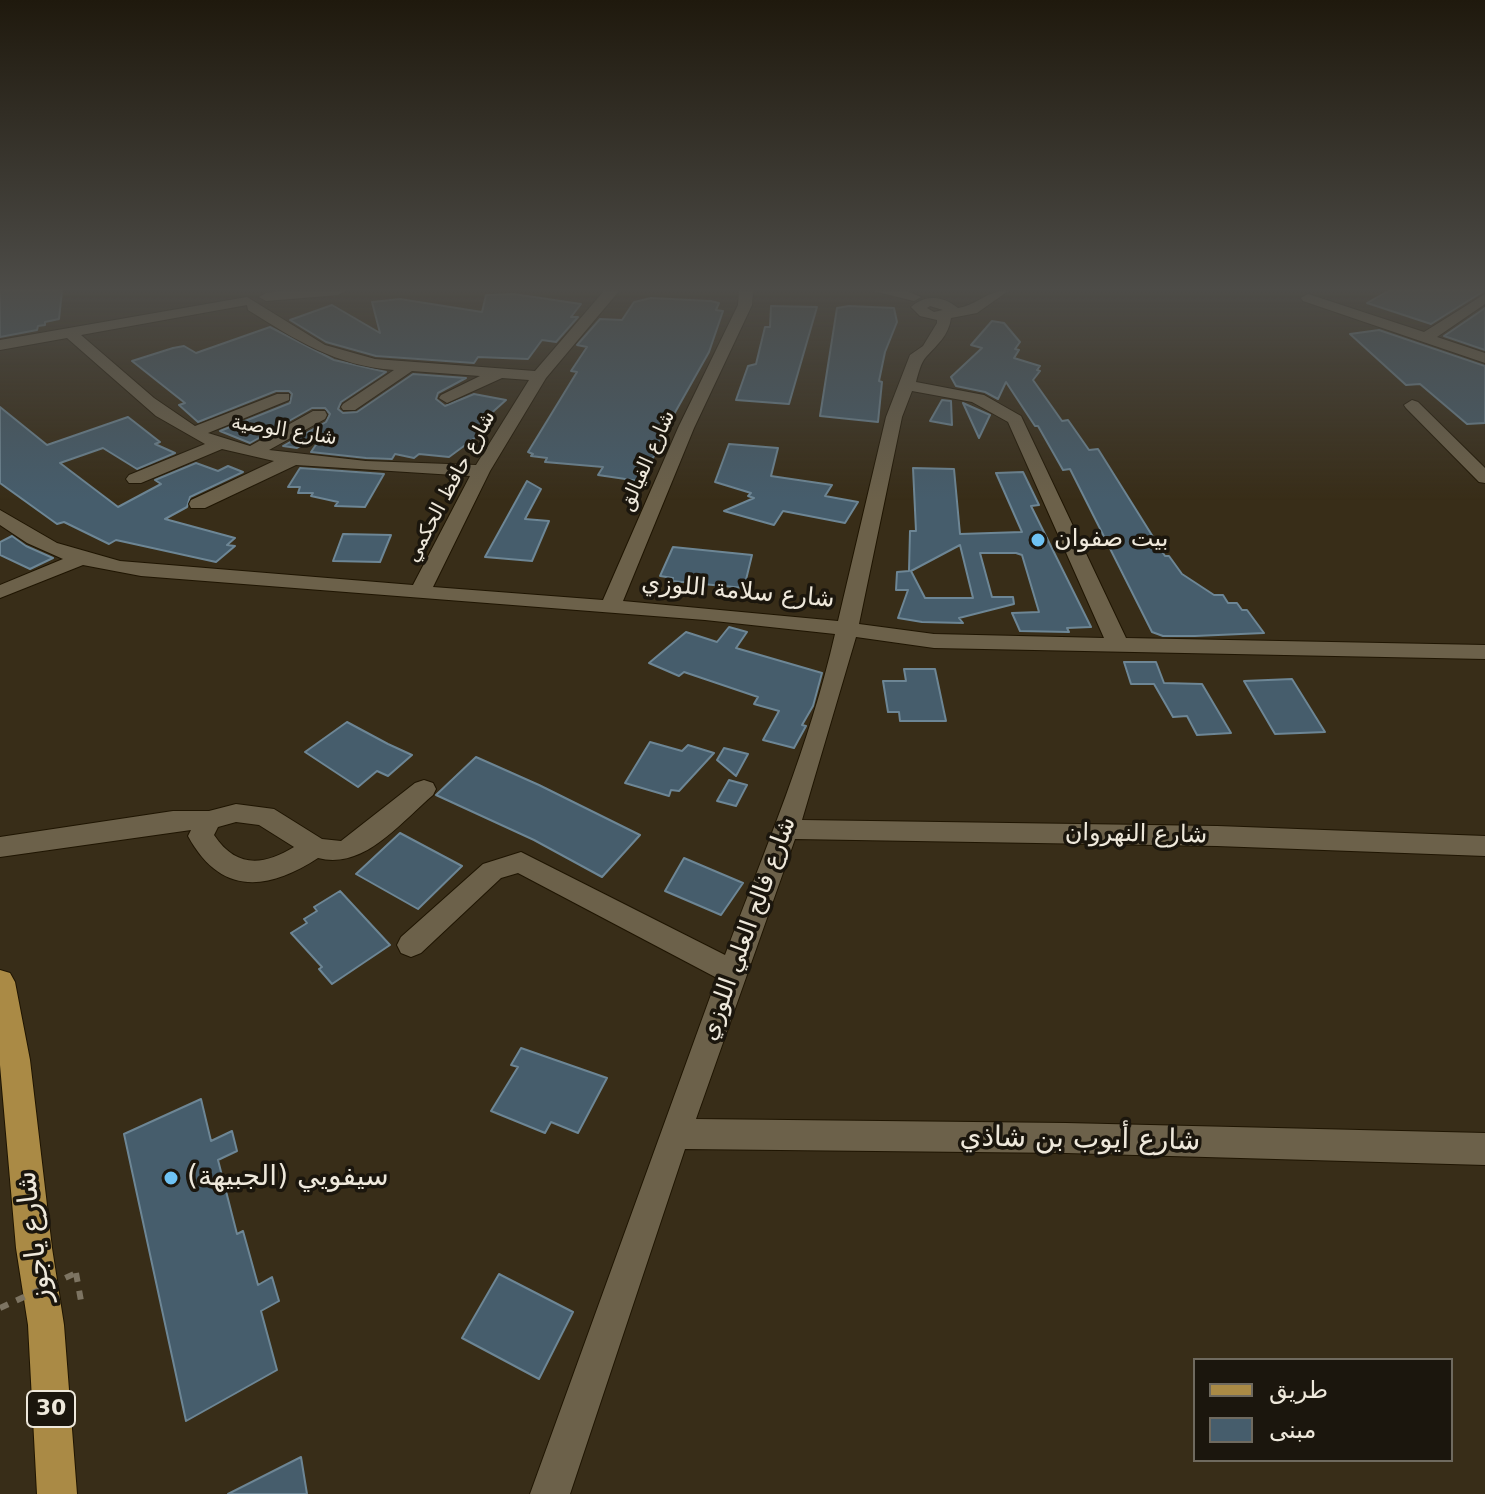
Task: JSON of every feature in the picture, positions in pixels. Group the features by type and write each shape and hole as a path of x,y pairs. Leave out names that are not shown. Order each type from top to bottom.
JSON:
{"main road":[{"name":"شارع ياجوز","path":"0,982 15,1060 34,1248 46,1325 57,1494"}],"street":[{"name":"شارع الوصية","path":"103,361 177,423 220,444 294,459 481,471"},
{"path":"368,361 406,369 539,376"},
{"name":"شارع حافظ الحكمي","path":"420,592 481,471 539,376 552,361"},
{"name":"شارع الفيالق","path":"610,607 686,428 718,361"},
{"name":"شارع فالح العلي اللوزي","path":"550,1494 674,1134 786,829 848,629 886,448 913,361"},
{"path":"349,407 406,369"},
{"path":"447,398 499,374"},
{"path":"906,385 977,399 995,405 1015,420 1118,645"},
{"path":"195,432 283,397"},
{"path":"1412,405 1485,478"},
{"path":"254,451 319,415"},
{"path":"135,479 220,444"},
{"path":"198,504 294,459"},
{"name":"شارع سلامة اللوزي","path":"0,516 54,551 78,560 141,570 610,607 848,629 934,641 1485,652"},
{"path":"0,592 78,560"},
{"path":"0,847 173,821 209,820 224,814 265,816 314,847 334,852 347,850 424,789"},
{"path":"209,820 201,836 206,846 216,857 249,873 278,870 314,847"},
{"name":"شارع النهروان","path":"786,829 1217,836 1485,846"},
{"path":"411,945 492,871 521,862 733,973"},
{"name":"شارع أيوب بن شاذي","path":"674,1134 1066,1138 1485,1149"}],"path":[{"path":"0,1308 76,1273 81,1301"}],"building":[{"path":"132,361 337,361 386,372 341,402 338,409 343,413 357,412 413,374 466,378 438,393 436,399 445,406 474,394 506,400 486,418 493,420 482,428 487,429 449,457 419,454 414,458 395,454 392,459 366,458 311,452 324,433 297,448 283,446 326,422 330,414 325,408 312,408 250,443 220,431 290,403 292,394 289,391 276,391 198,422 179,405 185,403"},
{"path":"578,361 704,361 639,481 598,475 603,467 545,462 547,458 531,456 533,454 528,452 577,372 571,371"},
{"path":"757,361 801,361 789,404 736,400 748,366 756,364"},
{"path":"829,361 883,361 879,381 882,382 878,422 820,416"},
{"path":"968,361 1023,361 1040,366 1033,380 1062,421 1068,420 1089,450 1098,449 1165,556 1169,556 1182,574 1214,595 1223,595 1228,603 1237,603 1242,610 1247,610 1264,633 1163,636 1152,632 1070,469 1063,470 1038,426 1035,426 1006,382 998,399 985,392 956,386 951,377"},
{"path":"1379,361 1469,361 1485,366 1485,423 1467,424 1420,384 1406,385"},
{"path":"942,400 951,401 952,425 930,421"},
{"path":"963,403 990,415 979,438"},
{"path":"0,407 47,445 128,417 160,442 155,444 175,453 137,469 103,448 60,463 118,507 161,484 155,480 196,463 218,471 228,466 243,472 190,497 187,507 165,519 235,538 227,545 235,546 216,562 116,540 109,544 64,522 57,524 0,483"},
{"path":"729,444 778,448 771,476 832,485 825,496 858,502 845,523 783,511 774,525 724,511 754,498 748,496 751,493 715,482"},
{"path":"300,468 384,474 365,507 335,506 338,502 311,496 313,493 298,493 300,487 288,487"},
{"path":"913,468 954,469 960,534 1022,532 996,473 1023,472 1039,505 1031,506 1091,627 1067,628 1069,632 1020,631 1012,613 1039,612 1022,555 1016,553 980,553 992,597 1013,597 1014,604 959,618 963,623 898,618 908,590 896,590 897,572 909,571 910,531 916,531","holes":["960,545 973,598 925,598 911,571"]},
{"path":"527,481 541,489 525,519 549,521 532,561 485,557"},
{"path":"343,534 391,535 380,562 333,561"},
{"path":"12,536 53,558 30,569 0,555 0,542"},
{"path":"673,547 752,555 744,588 672,581 673,578 660,576"},
{"path":"729,627 747,632 736,648 822,673 813,706 802,725 806,726 794,748 763,740 779,711 754,704 758,697 684,672 679,676 649,663 686,632 717,642"},
{"path":"1124,662 1156,662 1164,683 1202,684 1231,733 1197,735 1187,716 1173,717 1154,684 1131,684"},
{"path":"904,669 935,669 946,721 900,721 899,712 888,712 883,681 906,681"},
{"path":"1292,679 1325,732 1275,734 1244,681"},
{"path":"347,722 412,755 388,776 377,771 358,787 305,752"},
{"path":"650,742 682,751 688,745 714,753 679,791 671,790 669,796 625,783"},
{"path":"724,748 748,754 736,776 717,760"},
{"path":"476,757 640,835 602,877 534,840 436,795"},
{"path":"729,780 747,785 736,806 717,801"},
{"path":"400,833 462,866 418,909 356,874"},
{"path":"684,858 743,883 721,915 665,891"},
{"path":"340,891 390,945 332,984 319,969 322,967 291,933 307,923 304,919 317,911 314,907"},
{"path":"521,1048 607,1078 578,1133 551,1122 545,1133 491,1111 518,1067 511,1065"},
{"path":"201,1099 211,1141 232,1131 237,1151 218,1160 237,1234 243,1231 258,1285 272,1277 279,1301 261,1311 277,1370 186,1421 124,1134"},
{"path":"499,1274 573,1312 539,1379 462,1338"},
{"path":"301,1457 307,1494 228,1494"}],"place":[{"name":"بيت صفوان","path":"1038,540"},
{"name":"سيفويي (الجبيهة)","path":"171,1178"}]}
